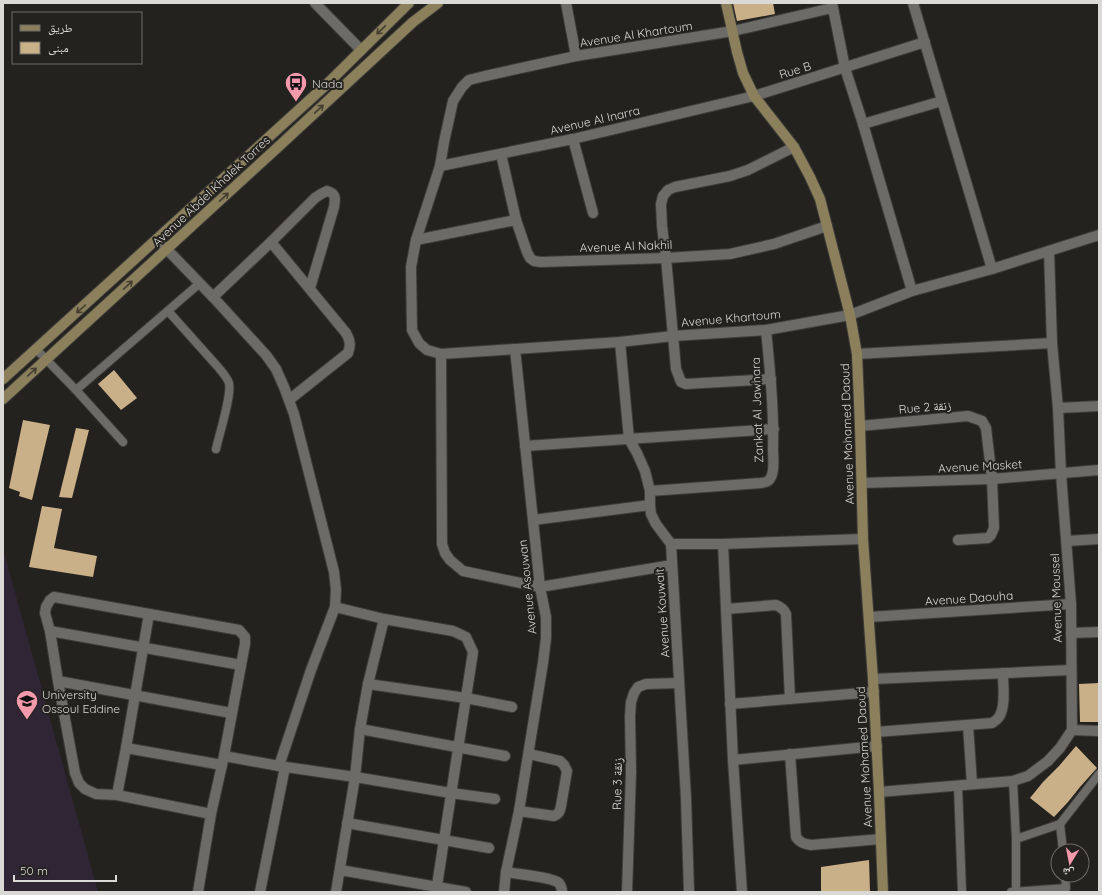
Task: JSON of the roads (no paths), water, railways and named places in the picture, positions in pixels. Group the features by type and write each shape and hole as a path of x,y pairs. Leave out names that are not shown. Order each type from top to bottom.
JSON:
{"main road":[{"name":"Avenue Abdel Khalek Torres","path":"3,379 326,85 410,3"},
{"name":"Avenue Abdel Khalek Torres","path":"3,399 413,22 438,3"},
{"name":"Avenue Mohamed Daoud","path":"726,3 743,73 754,96 794,147 820,199 850,315 857,354 863,539 874,692 883,892"}],"street":[{"path":"315,3 361,50"},
{"path":"566,3 576,56"},
{"path":"913,3 992,268"},
{"path":"832,5 845,68 912,291"},
{"name":"Avenue Al Khartoum","path":"440,166 453,101 469,80 576,56 733,32 832,5"},
{"name":"Rue B","path":"754,96 925,42"},
{"name":"Avenue Al Inarra","path":"440,166 573,139 754,96"},
{"path":"862,124 942,101"},
{"path":"573,139 593,213"},
{"path":"771,379 686,384 680,382 673,336 661,204 668,190 675,187 730,176 748,170 794,147"},
{"name":"Avenue Al Nakhil","path":"501,154 516,220 527,252 530,258 534,261 666,258 730,254 774,244 827,226"},
{"path":"440,166 416,240 516,220"},
{"path":"213,297 315,198 327,191 332,192 335,196 334,207 310,288"},
{"name":"Avenue Khartoum","path":"416,240 411,267 412,330 419,344 427,350 441,354 620,342 673,336 766,330 850,315 912,291 1099,235"},
{"path":"157,239 200,283 266,355 276,370 294,414 334,572 336,590 335,607 311,670 282,767 260,892"},
{"path":"271,242 346,333 350,340 351,346 348,352 289,400"},
{"name":"Avenue Moussel","path":"1049,251 1052,343 1058,408 1061,474 1071,604 1072,730"},
{"name":"Zankat Al Jawhara","path":"650,491 761,483 768,481 773,474 774,429 766,330"},
{"path":"620,342 629,439 645,471 650,491 651,514 656,524 671,544 723,544 863,539"},
{"path":"857,354 1052,343"},
{"name":"Avenue Asouwan","path":"504,892 506,872 529,754 546,638 546,617 540,587 515,349"},
{"path":"441,354 442,544 445,553 450,560 463,571 540,587 672,565"},
{"path":"1058,408 1099,406"},
{"name":"Rue 2 زنقة","path":"860,426 968,416 982,421 986,428 992,479"},
{"path":"525,446 774,429"},
{"name":"Avenue Masket","path":"862,483 992,479 1099,470"},
{"path":"958,540 988,538 991,535 994,528 992,479"},
{"path":"533,520 650,505"},
{"path":"1067,540 1099,538"},
{"name":"Avenue Kouwait","path":"671,544 680,721 686,798 689,892"},
{"path":"723,544 733,760 742,892"},
{"path":"198,892 211,814 223,760 244,644 244,636 239,630 54,597 50,600 45,613 50,631 75,773 79,783 85,790 96,794 117,795 211,814"},
{"name":"Avenue Daouha","path":"869,617 1071,604"},
{"path":"726,609 776,605 784,610 786,614 790,699"},
{"path":"335,607 384,619 453,631 466,638 473,652 436,890"},
{"path":"117,795 149,614"},
{"path":"336,892 355,777 360,729 368,684 384,619"},
{"path":"50,631 240,664"},
{"path":"1071,633 1099,632"},
{"path":"873,679 1071,670"},
{"path":"876,732 992,723 998,719 1004,706 1003,673"},
{"path":"58,681 231,713"},
{"name":"Rue 3 زنقة","path":"627,892 631,772 631,702 638,687 646,684 679,683"},
{"path":"368,684 466,698 512,707"},
{"path":"730,704 874,692"},
{"path":"968,725 972,784"},
{"path":"360,729 505,756"},
{"path":"879,792 1013,781 1028,776 1048,761 1060,748 1072,730 1099,731"},
{"path":"733,760 877,746"},
{"path":"126,748 355,777 495,799"},
{"path":"519,811 554,816 558,815 560,812 567,770 560,761 529,754"},
{"path":"790,754 796,837 799,841 811,845 881,839"},
{"path":"347,823 488,848"},
{"path":"340,870 436,890 466,892"},
{"path":"506,872 551,879 559,883 562,892"}],"lane":[{"path":"76,390 200,283"},
{"path":"168,311 225,375 229,384 229,396 216,449"},
{"path":"36,349 76,390 122,442"},
{"path":"1016,839 1060,824 1099,774"},
{"path":"1013,781 1016,839 1016,892"},
{"path":"958,786 962,892"},
{"path":"1060,824 1062,843"},
{"path":"1011,892 1066,890"}],"place":[{"name":"Nada","path":"296,102"},
{"name":"University Ossoul Eddine","path":"27,720"}]}
